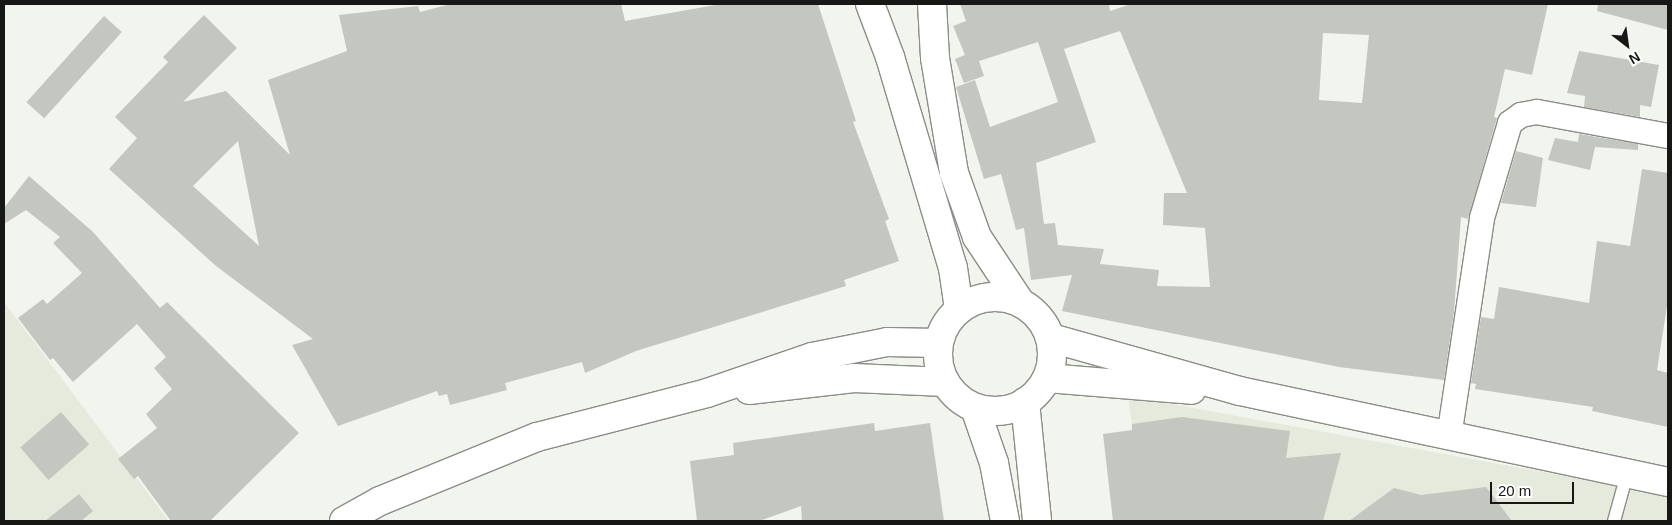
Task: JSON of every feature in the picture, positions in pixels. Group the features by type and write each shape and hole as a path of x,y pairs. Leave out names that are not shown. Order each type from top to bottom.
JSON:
{"main road":[{"path":"870,4 890,57 953,268 958,309"},
{"path":"932,4 935,58 954,173 977,236 1020,302 1039,317 1050,338 1052,358 1047,378 1026,402 1001,411 975,408 958,398 945,382 938,364 938,343 945,325 958,309 988,297 1020,302"},
{"path":"1050,338 1240,391 1449,437 1668,482"},
{"path":"344,521 380,501 537,436 707,393 812,357 886,342 938,343"},
{"path":"707,393 854,378 945,382"},
{"path":"1047,378 1240,391"},
{"path":"1026,402 1037,521"},
{"path":"975,408 994,463 1004,521"}],"street":[{"path":"1449,437 1482,218 1510,123 1521,114 1536,112 1668,136"}],"lane":[{"path":"1614,521 1627,474"}],"shaded area":[{"path":"4,302 169,521 4,521"},
{"path":"1128,396 1668,495 1668,521 1145,521"}],"building":[{"path":"451,4 621,4 625,21 721,4 818,4 856,121 853,122 889,219 885,221 899,261 844,280 846,286 636,351 585,373 582,362 505,383 507,390 450,405 447,394 439,396 437,391 338,426 292,345 313,339 216,266 109,169 137,138 115,117 168,62 163,57 204,15 237,48 183,102 226,91 290,155 268,80 347,51 339,15 418,6 420,12","holes":["238,141 259,246 193,186"]},
{"path":"960,4 1109,4 1110,11 1131,4 1548,4 1532,75 1505,69 1494,117 1497,118 1468,219 1461,217 1454,312 1444,380 1339,367 1062,311 1072,275 1031,280 1024,228 1016,230 1001,174 984,179 956,87 975,80 990,127 1058,102 1038,42 979,61 984,76 964,83 955,59 965,55 953,26 966,21","holes":["1120,31 1187,193 1164,193 1163,225 1205,228 1210,287 1157,286 1159,270 1100,264 1104,249 1058,245 1055,223 1044,224 1036,163 1096,142 1064,49","1323,33 1369,35 1362,103 1319,100"]},
{"path":"1598,4 1668,4 1668,30 1597,11"},
{"path":"104,16 122,32 44,118 26,102"},
{"path":"1579,51 1659,65 1651,107 1640,105 1640,117 1584,107 1585,96 1567,93"},
{"path":"1579,134 1638,144 1638,150 1595,147 1590,170 1548,160 1555,138 1578,142"},
{"path":"1516,151 1543,158 1536,207 1501,203"},
{"path":"1642,169 1668,173 1668,300 1657,370 1668,373 1668,427 1592,411 1593,407 1475,389 1476,384 1471,383 1481,317 1494,319 1499,287 1589,303 1597,241 1630,246"},
{"path":"29,176 93,232 160,308 167,302 299,433 210,521 171,521 138,476 134,479 118,459 157,428 146,414 172,389 154,368 166,357 137,324 73,382 53,358 50,360 18,318 43,299 47,304 82,273 53,243 60,237 26,210 4,224 4,208"},
{"path":"61,412 89,444 48,480 20,447"},
{"path":"1182,417 1290,431 1286,458 1341,453 1323,521 1113,521 1103,434 1132,430 1132,424"},
{"path":"874,423 875,431 930,423 944,521 802,521 801,506 759,521 697,521 690,461 734,455 733,443"},
{"path":"1486,487 1512,521 1349,521 1394,488 1421,495"},
{"path":"79,494 93,511 81,521 45,521"}]}
